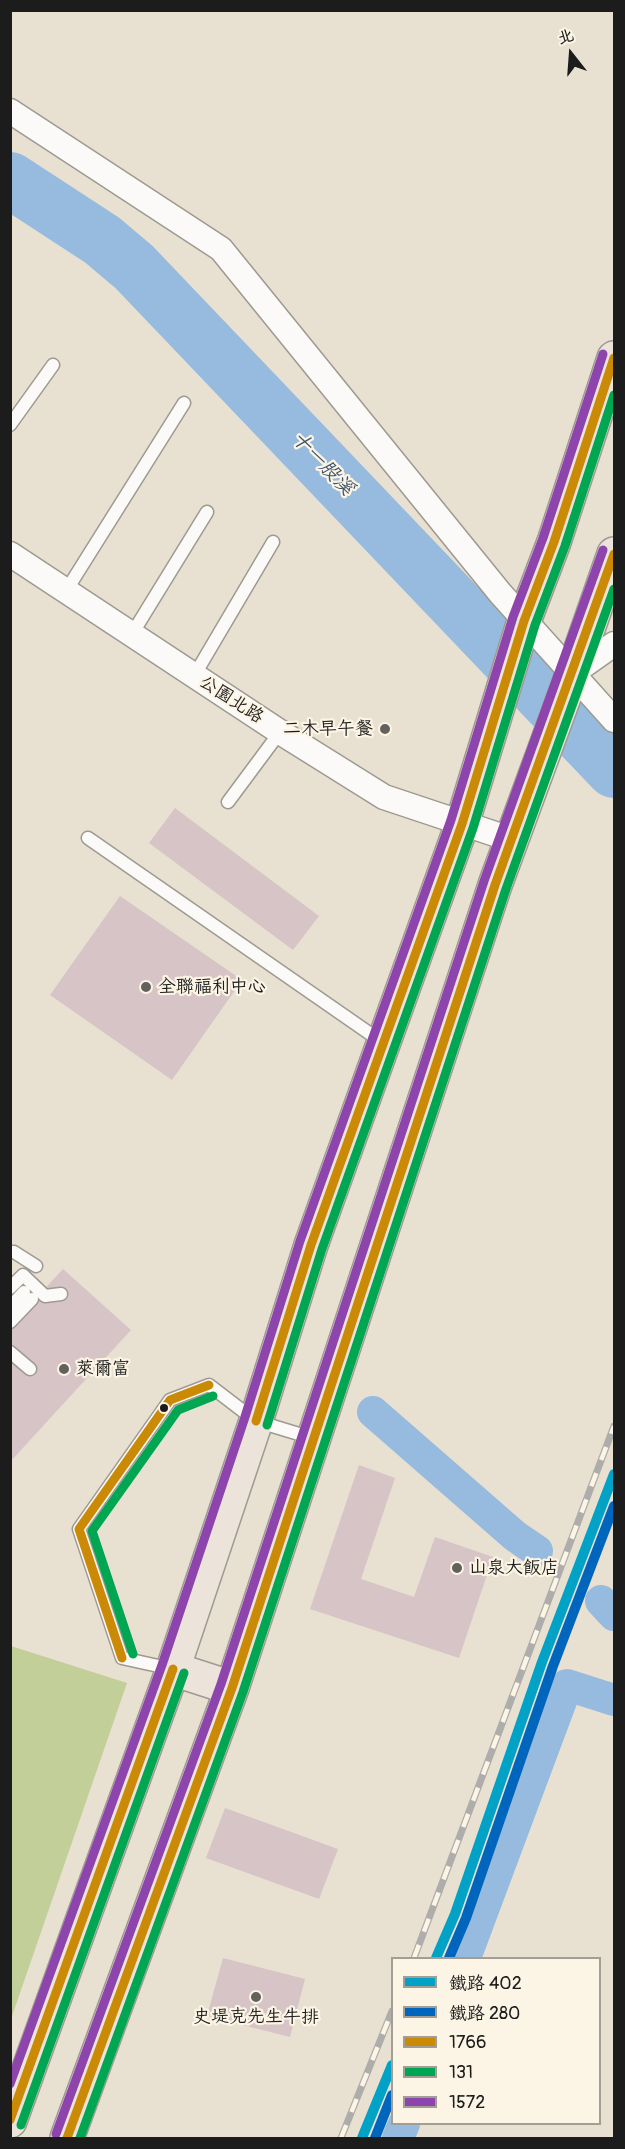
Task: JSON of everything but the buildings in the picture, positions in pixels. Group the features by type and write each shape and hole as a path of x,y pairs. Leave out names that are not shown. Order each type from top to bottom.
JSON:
{"main road":[{"path":"10,2121 172,1670 256,1421 311,1245 462,824 500,695 615,358"},
{"path":"67,2139 232,1688 495,885 615,554"},
{"path":"172,1670 232,1688"}],"street":[{"path":"10,111 220,249 522,629 570,681 615,720"},
{"name":"公園北路","path":"10,554 280,732 384,796 513,840"},
{"path":"570,681 615,644"}],"lane":[{"path":"10,426 53,365"},
{"path":"66,591 184,403"},
{"path":"132,634 207,512"},
{"path":"194,676 273,542"},
{"path":"228,802 280,732"},
{"path":"88,838 382,1042"},
{"path":"10,1252 14,1252 36,1266"},
{"path":"10,1288 23,1275 45,1296 61,1294"},
{"path":"10,1307 28,1295 10,1322"},
{"path":"10,1352 30,1369"},
{"path":"172,1670 122,1658 78,1529 170,1400 209,1385 256,1421 313,1439"}],"green space":[{"path":"10,1646 127,1683 11,2019"}],"waterway":[{"name":"十一股溪","path":"10,180 102,240 134,267 614,770"},
{"path":"373,1412 515,1536 537,1551"},
{"path":"601,1601 614,1615"},
{"path":"465,1957 567,1685 614,1700"},
{"path":"398,2138 404,2125"}],"railway":[{"path":"414,1957 614,1426"},
{"path":"341,2138 391,2013"}],"rail line":[{"name":"402","path":"436,1957 455,1914 542,1662 614,1474"},
{"name":"280","path":"449,1957 466,1918 553,1666 614,1506"},
{"name":"402","path":"362,2138 391,2067"},
{"name":"280","path":"375,2138 391,2098"}],"transit line":[{"name":"1572","path":"10,2084 162,1665 245,1417 300,1241 451,820 513,617 543,538 603,354"},
{"name":"1766","path":"256,1421 311,1245 462,824 524,621 554,542 614,358"},
{"name":"131","path":"267,1425 322,1249 473,828 535,625 565,546 614,395"},
{"name":"1572","path":"56,2134 221,1684 484,881 603,550"},
{"name":"1766","path":"67,2138 232,1688 495,885 614,554"},
{"name":"131","path":"80,2138 243,1692 506,889 614,589"},
{"name":"1766","path":"122,1658 79,1529 170,1400 209,1385"},
{"name":"131","path":"133,1654 92,1531 178,1410 213,1396"},
{"name":"1766","path":"10,2120 173,1669"},
{"name":"131","path":"21,2125 184,1673"}],"place":[{"name":"二木早午餐","path":"385,729"},
{"name":"全聯福利中心","path":"146,987"},
{"name":"萊爾富","path":"64,1369"},
{"name":"山泉大飯店","path":"457,1568"},
{"name":"史堤克先生牛排","path":"256,1997"}]}
